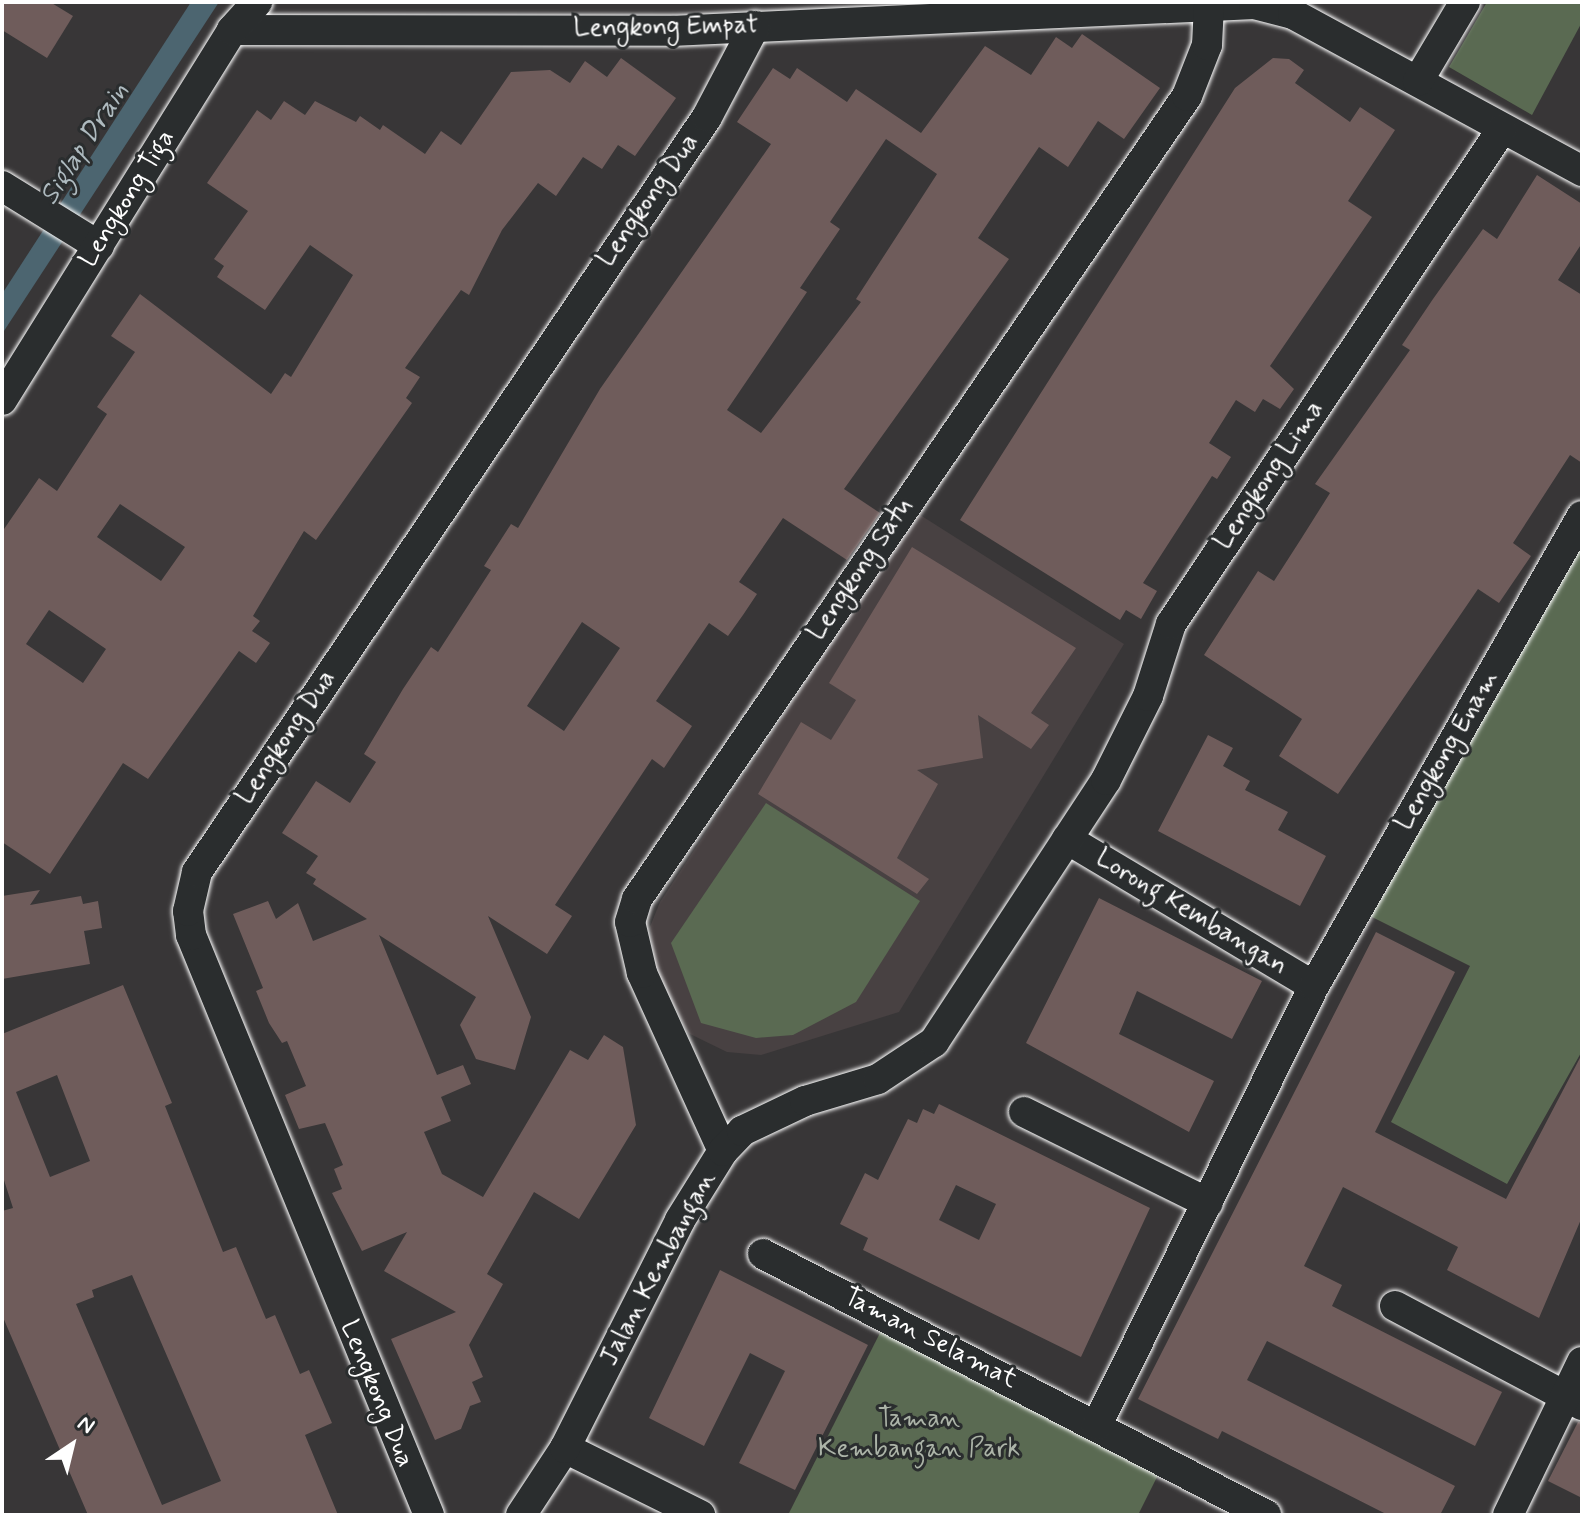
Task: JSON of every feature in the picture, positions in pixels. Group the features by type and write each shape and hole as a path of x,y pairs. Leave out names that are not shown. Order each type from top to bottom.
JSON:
{"street":[{"name":"Lengkong Tiga","path":"2,400 87,239 232,30 257,2"},
{"path":"1418,81 1465,2"},
{"name":"Lengkong Empat","path":"232,30 755,26 1254,4 1293,14 1582,171"},
{"name":"Lengkong Satu","path":"723,1151 642,973 630,922 637,899 1187,96 1207,45 1209,5"},
{"name":"Lengkong Dua","path":"429,1515 191,935 188,911 197,872 707,117 755,26"},
{"name":"Lengkong Lima","path":"1067,839 1127,739 1171,624 1502,129"},
{"path":"2,186 87,239"},
{"name":"Lengkong Enam","path":"1314,986 1582,516"},
{"name":"Jalan Kembangan","path":"521,1515 565,1448 680,1220 723,1151 742,1131 805,1101 878,1079 934,1042 1067,839"},
{"name":"Lorong Kembangan","path":"1067,839 1314,986 1097,1425"},
{"path":"1024,1112 1208,1203"},
{"name":"Taman Selamat","path":"763,1254 1266,1515"},
{"path":"1395,1306 1573,1401"},
{"path":"1508,1515 1573,1401 1582,1362"},
{"path":"565,1448 700,1515"}],"shaded area":[{"path":"917,513 1124,644 899,1012 761,1055 727,1052 688,1033 655,967 650,927 660,902"}],"green space":[{"path":"1487,2 1582,2 1582,22 1532,115 1449,67"},
{"path":"1582,530 1582,1051 1507,1184 1391,1122 1470,966 1360,911"},
{"path":"766,803 920,901 856,1002 793,1035 756,1038 701,1023 671,943"},
{"name":"Taman Kembangan Park","path":"884,1325 1162,1467 1138,1515 788,1515"}],"water":[{"path":"191,2 219,2 2,334 2,294"}],"building":[{"path":"2,2 50,2 73,16 47,58 2,30"},
{"path":"1082,34 1160,88 1124,139 1098,121 1068,167 1039,147 978,238 1009,259 844,489 880,513 847,560 783,518 739,582 757,594 743,615 728,636 709,623 656,701 692,726 664,768 652,759 555,905 572,916 547,954 488,916 531,1017 515,1070 476,1059 460,1025 476,997 379,935 437,1075 463,1065 471,1084 441,1097 451,1121 424,1132 442,1174 483,1197 570,1050 588,1060 604,1035 623,1047 636,1125 579,1219 534,1192 487,1274 503,1284 469,1345 483,1377 472,1382 481,1402 470,1406 461,1429 435,1440 391,1339 456,1312 384,1271 407,1232 362,1251 332,1193 342,1189 334,1169 343,1165 325,1123 299,1129 285,1095 306,1086 287,1041 282,1043 269,1023 256,991 263,988 233,914 268,901 276,919 298,903 313,941 367,919 313,884 316,879 306,873 318,856 282,833 316,781 350,803 376,762 364,754 403,689 431,647 438,652 491,570 484,566 511,524 518,528 600,389 771,144 737,122 773,68 790,79 797,68 847,102 856,89 921,133 985,46 1031,75 1056,37 1072,48","holes":["886,139 937,174 856,299 861,302 761,433 727,410 807,292 800,288 840,229 830,222","582,622 620,648 564,731 527,706"]},
{"path":"621,58 676,98 635,156 618,145 602,169 583,157 556,196 538,183 502,230 469,295 461,290 405,368 420,377 406,398 412,403 316,540 304,531 253,616 260,621 252,631 270,643 256,663 239,651 148,779 123,763 50,874 2,842 2,532 39,478 57,491 107,414 97,407 135,352 111,336 140,294 271,394 285,373 291,377 353,275 310,245 265,310 217,277 224,266 214,259 248,211 207,183 257,110 271,120 284,101 305,115 315,101 356,122 360,116 380,130 383,125 425,154 441,131 461,145 511,72 550,70 570,83 585,61 607,77","holes":["120,504 185,547 161,581 97,537","49,610 106,649 83,683 26,644"]},
{"path":"1273,58 1289,59 1304,70 1295,83 1350,122 1360,107 1395,130 1348,201 1372,217 1270,366 1294,389 1280,409 1263,399 1255,412 1236,400 1209,443 1231,457 1217,479 1212,476 1143,583 1157,591 1141,619 1126,610 1120,620 960,520 1235,88"},
{"path":"1537,175 1582,204 1582,243 1558,280 1582,295 1582,463 1570,455 1513,543 1531,556 1499,603 1478,589 1338,794 1279,756 1302,719 1204,655 1258,571 1274,581 1330,493 1315,484 1410,350 1402,345 1483,229 1497,239"},
{"path":"912,547 1076,648 1031,713 1049,725 1031,749 978,715 983,758 917,770 938,784 897,858 929,879 917,894 758,794 801,722 831,740 856,700 829,683"},
{"path":"1208,735 1233,748 1223,766 1250,781 1245,790 1288,812 1278,830 1326,856 1300,906 1158,831"},
{"path":"40,890 30,905 81,896 83,904 98,901 102,928 84,931 90,964 2,979 2,896"},
{"path":"1099,898 1262,981 1232,1039 1137,991 1119,1034 1214,1081 1189,1132 1026,1043"},
{"path":"1376,932 1455,972 1375,1132 1506,1199 1582,1054 1582,1217 1539,1318 1447,1270 1458,1247 1343,1187 1304,1266 1342,1285 1332,1306 1502,1392 1475,1446 1267,1341 1247,1380 1455,1486 1440,1515 1388,1515 1222,1431 1218,1439 1138,1399"},
{"path":"123,985 172,1103 165,1106 223,1252 236,1247 266,1319 275,1315 300,1374 309,1370 332,1423 305,1435 338,1515 88,1515 2,1315 2,1211 13,1208 2,1174 2,1034","holes":["57,1075 90,1161 50,1177 16,1092","132,1275 221,1481 162,1505 76,1304 94,1297 92,1290"]},
{"path":"939,1104 1150,1208 1081,1357 863,1250 868,1238 840,1224 865,1173 878,1180 908,1119 917,1123 923,1109 934,1114","holes":["956,1185 996,1204 979,1240 939,1220"]},
{"path":"720,1270 868,1345 795,1490 739,1463 785,1371 750,1353 704,1446 649,1418"},
{"path":"1578,1422 1582,1423 1582,1498 1548,1481"}],"water label":[{"name":"Siglap Drain","path":"85,144"}]}
